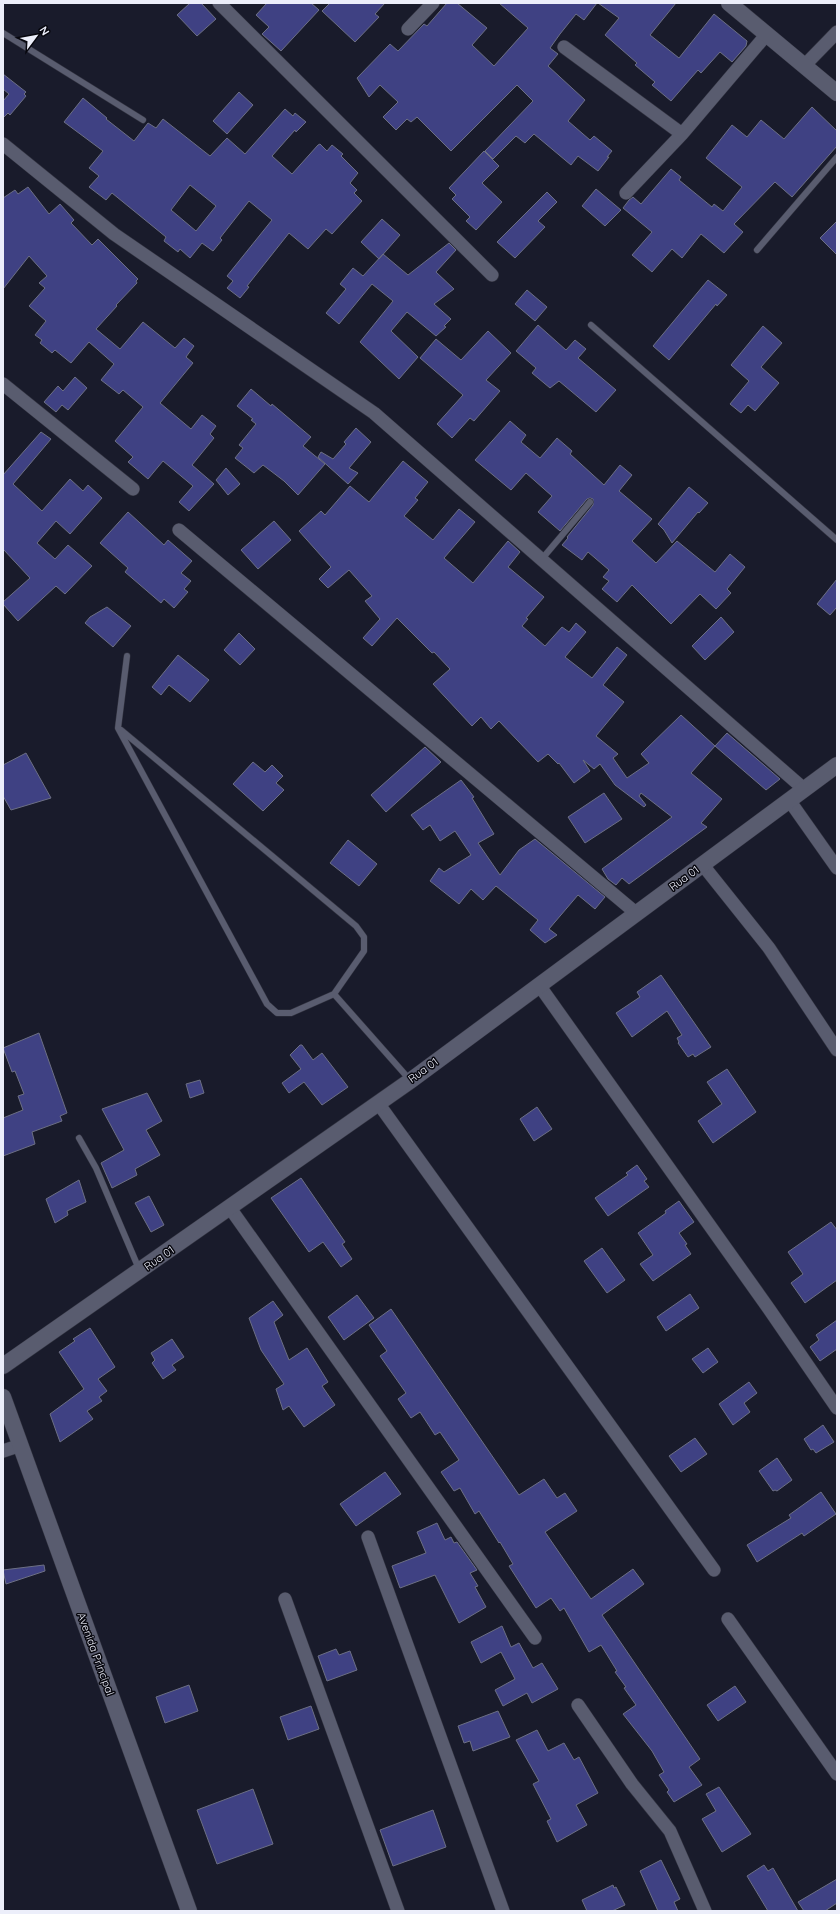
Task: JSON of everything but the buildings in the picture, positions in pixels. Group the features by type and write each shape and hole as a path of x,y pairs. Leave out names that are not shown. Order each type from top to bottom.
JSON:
{"street":[{"path":"220,3 492,275"},
{"path":"408,30 433,3"},
{"path":"729,3 837,93"},
{"path":"804,66 837,32"},
{"path":"626,193 682,134 767,34"},
{"path":"564,48 682,134"},
{"path":"3,144 114,234 374,413 804,789"},
{"path":"3,384 134,489"},
{"path":"179,530 636,913"},
{"name":"Rua 01","path":"3,1366 230,1208 410,1080 837,765"},
{"path":"789,800 837,868"},
{"path":"702,864 769,948 837,1050"},
{"path":"538,985 769,1309 837,1408"},
{"path":"378,1103 714,1570"},
{"path":"230,1208 534,1638"},
{"name":"Avenida Principal","path":"3,1397 189,1911"},
{"path":"3,1451 20,1444"},
{"path":"368,1537 503,1911"},
{"path":"285,1599 398,1911"},
{"path":"728,1619 837,1774"},
{"path":"578,1705 632,1784 670,1831 705,1911"}],"lane":[{"path":"3,33 143,120"},
{"path":"757,250 837,157"},
{"path":"591,325 837,540"},
{"path":"541,560 590,502"},
{"path":"118,728 356,926 364,937 364,951 334,994 291,1013 277,1013 267,1004 118,728 127,656"},
{"path":"334,994 410,1080"},
{"path":"79,1138 96,1168 140,1271"}]}
